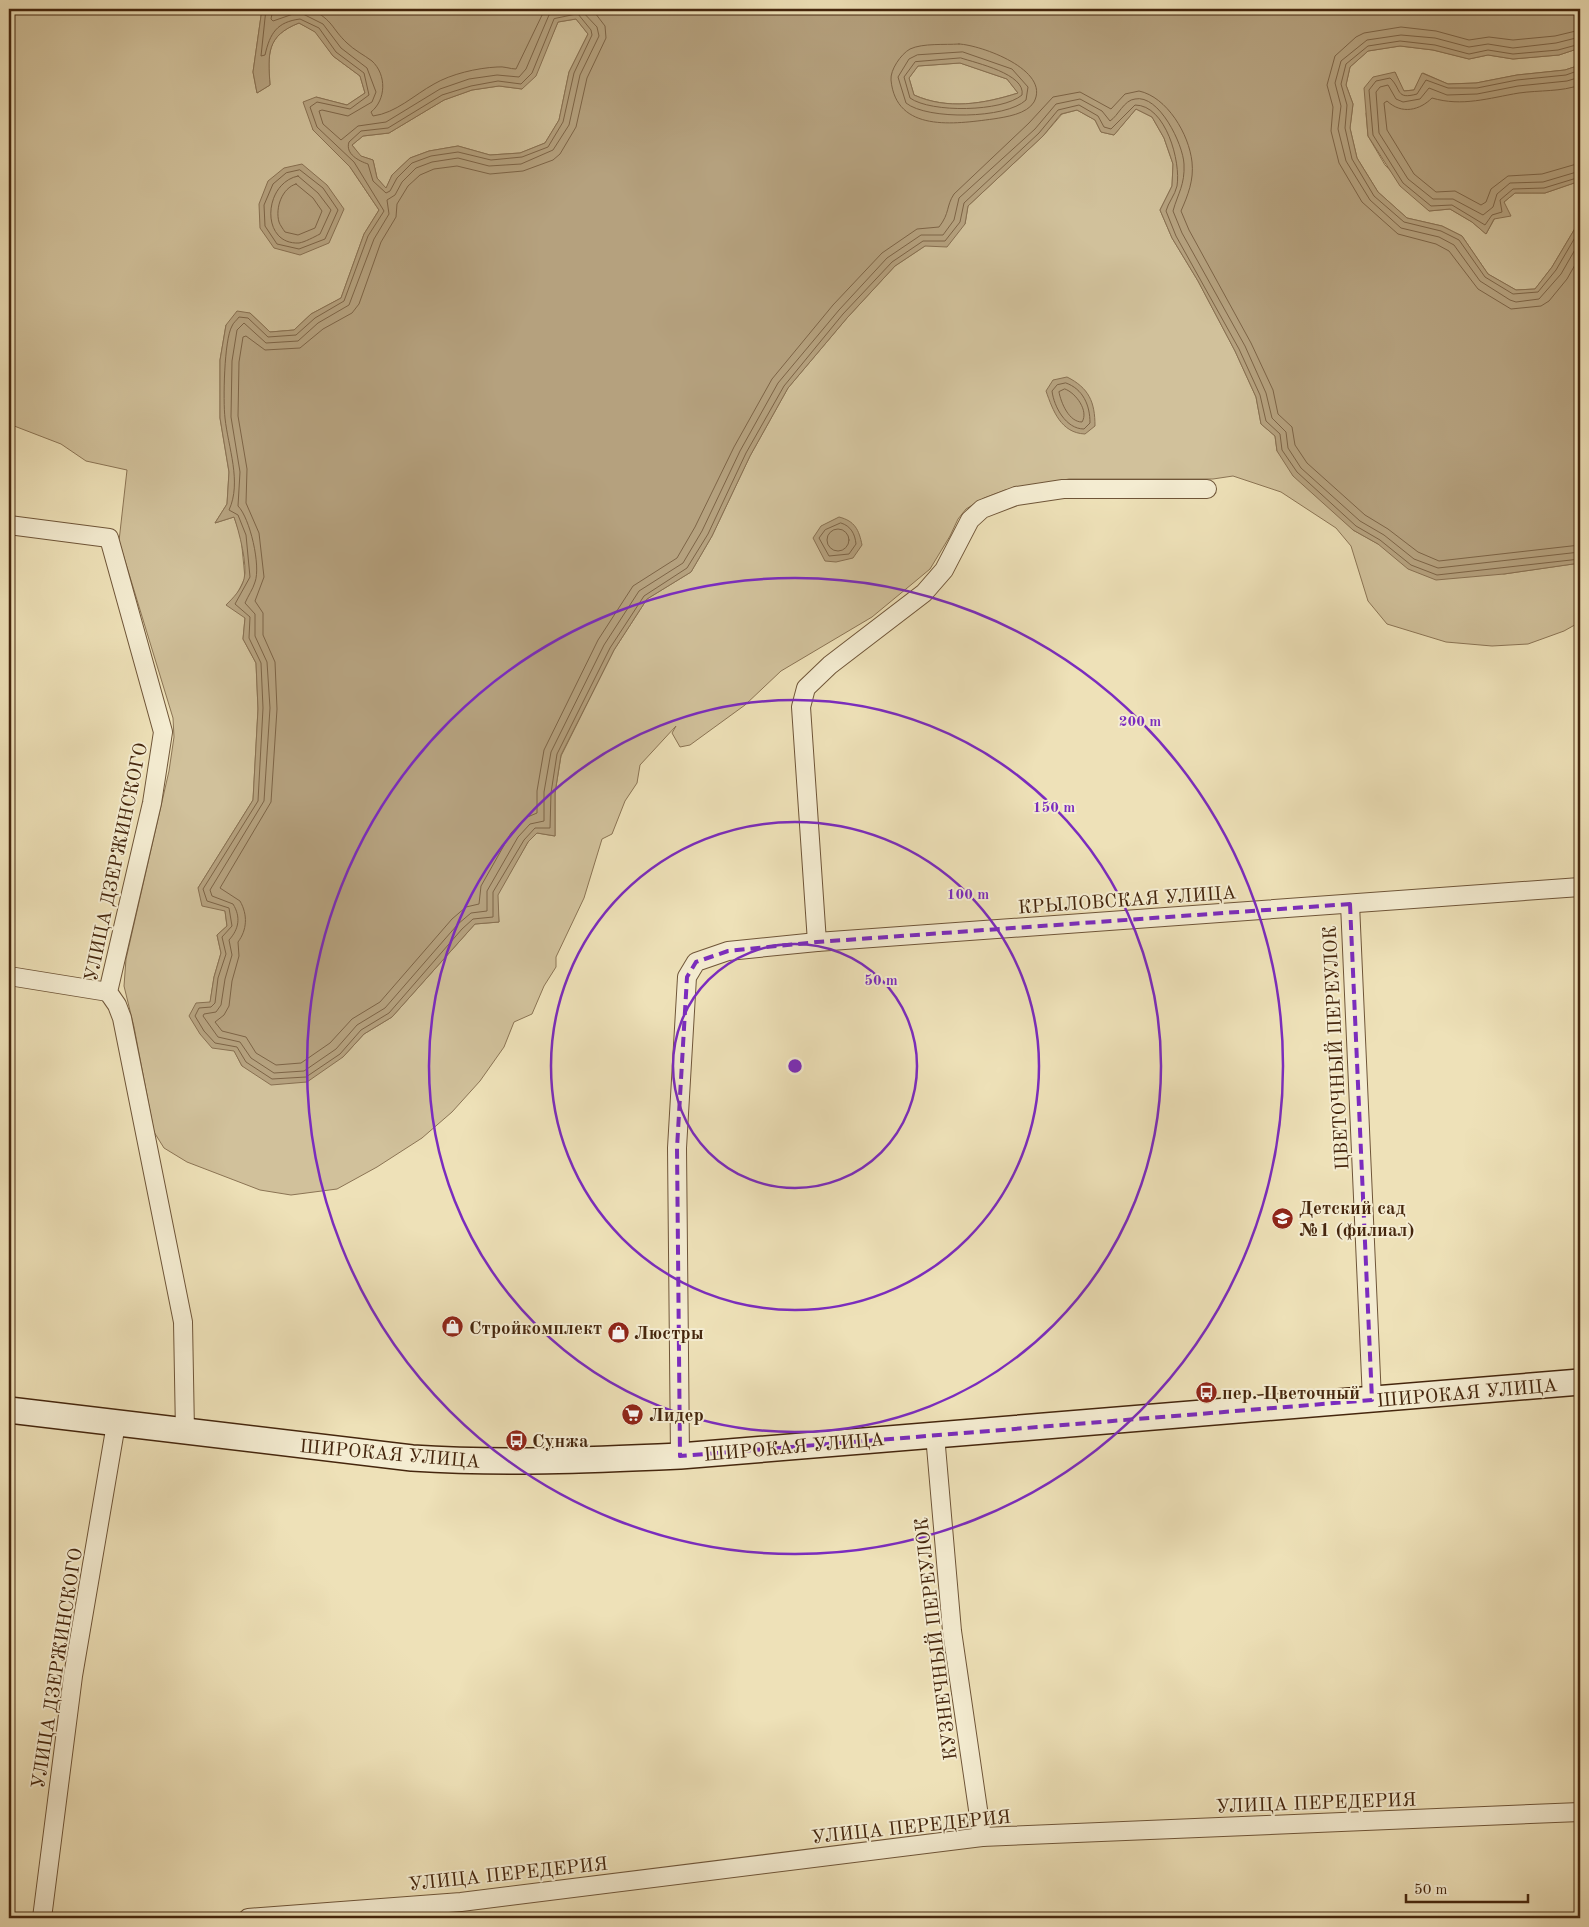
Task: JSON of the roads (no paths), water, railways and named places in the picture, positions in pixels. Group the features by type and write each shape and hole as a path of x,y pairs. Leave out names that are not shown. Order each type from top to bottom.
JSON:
{"street":[{"path":"817,942 801,707 806,688 830,664 924,593 944,570 970,520 982,509 1016,496 1063,488 1207,489"},
{"name":"УЛИЦА ДЗЕРЖИНСКОГО","path":"9,525 109,538 163,732 152,803 108,992 117,1005 122,1018 183,1322 185,1432"},
{"name":"КРЫЛОВСКАЯ УЛИЦА","path":"680,1456 677,1148 687,977 696,962 728,951 817,942 1580,887"},
{"name":"ЦВЕТОЧНЫЙ ПЕРЕУЛОК","path":"1350,904 1372,1400"},
{"path":"9,976 108,992"},
{"name":"ШИРОКАЯ УЛИЦА","path":"9,1410 403,1457 467,1462 680,1456 1580,1382"},
{"name":"УЛИЦА ДЗЕРЖИНСКОГО","path":"42,1918 74,1676 116,1424"},
{"name":"КУЗНЕЧНЫЙ ПЕРЕУЛОК","path":"935,1435 952,1631 982,1837"},
{"name":"УЛИЦА ПЕРЕДЕРИЯ","path":"248,1918 461,1902 982,1837 1580,1812"}],"water":[{"path":"262,9 1580,9 1580,48 1559,55 1513,59 1488,55 1469,59 1433,50 1400,46 1368,51 1350,67 1346,85 1353,104 1350,128 1357,158 1378,192 1407,218 1442,226 1462,236 1488,274 1516,290 1535,289 1552,267 1580,220 1580,563 1504,574 1436,580 1408,569 1378,544 1353,530 1293,476 1277,451 1275,436 1261,424 1256,397 1235,351 1198,281 1172,238 1160,210 1172,186 1173,164 1164,138 1152,117 1136,109 1114,135 1101,132 1095,120 1077,110 1061,114 1043,136 968,206 965,224 947,247 925,246 895,266 847,318 788,388 750,456 712,536 691,572 647,599 614,650 561,755 555,793 555,836 537,833 528,842 498,895 499,922 475,924 392,1017 364,1034 343,1057 307,1082 271,1085 242,1066 234,1051 212,1048 200,1034 189,1016 196,1003 210,1002 214,977 221,953 217,935 227,926 225,911 202,906 198,888 253,800 258,709 256,663 243,639 245,618 226,605 239,590 244,579 245,566 240,539 234,517 215,523 227,504 229,472 220,418 220,360 226,325 237,311 250,313 270,332 294,330 311,314 341,298 364,234 379,210 350,167 313,130 303,102 316,97 347,105 365,93 360,76 333,56 315,32 299,23 288,28 275,40 271,47 269,64 270,85 257,93 253,72","holes":["576,19 588,34 569,72 559,120 545,143 520,153 490,155 458,146 429,151 410,158 392,175 386,188 377,178 373,160 361,156 352,145 363,136 389,133 444,100 472,90 499,86 522,89 536,76 558,22","960,63 1007,79 1018,93 966,104 939,103 914,95 909,78 918,66"]},
{"path":"1580,65 1580,181 1545,193 1515,193 1504,202 1511,216 1494,219 1486,234 1472,222 1450,209 1429,211 1400,186 1368,136 1364,88 1373,77 1395,72 1404,91 1414,90 1422,73 1448,84 1476,83 1517,75 1565,70"},
{"path":"302,164 327,185 344,209 329,243 300,255 274,248 260,228 259,204 268,181 284,168"},
{"path":"1067,377 1075,381 1086,391 1092,403 1095,426 1085,434 1070,430 1059,420 1046,391 1053,380"},
{"path":"839,517 853,524 862,545 853,558 836,562 825,561 813,538 821,526"}],"place":[{"name":"Детский сад №1 (филиал)","path":"1283,1218"},
{"name":"Стройкомплект","path":"453,1327"},
{"name":"Люстры","path":"618,1332"},
{"name":"пер. Цветочный","path":"1206,1392"},
{"name":"Лидер","path":"633,1414"},
{"name":"Сунжа","path":"516,1440"}]}
